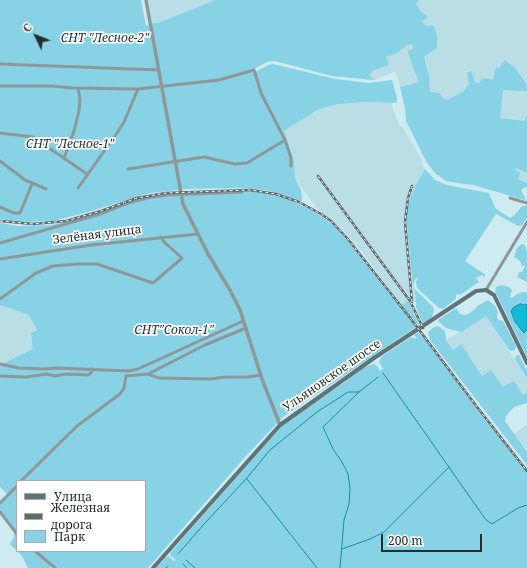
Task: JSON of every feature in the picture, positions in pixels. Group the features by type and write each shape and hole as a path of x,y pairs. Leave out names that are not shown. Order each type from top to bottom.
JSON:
{"main road":[{"name":"Ульяновское шоссе","path":"153,568 280,425 374,358 469,295 478,290 486,290"},
{"path":"486,290 492,293 496,298 527,363"}],"street":[{"path":"146,0 183,204 198,234 230,290 246,328 261,376 280,425"},
{"path":"0,64 158,70"},
{"path":"0,86 138,89 219,80 254,70 261,93 285,140 291,158 291,166"},
{"path":"64,158 79,112 80,99 78,88"},
{"path":"78,188 124,122 138,89"},
{"path":"0,133 33,137 87,174"},
{"path":"128,169 204,157 235,164 247,163 285,140"},
{"path":"0,161 16,174 32,184 46,189"},
{"path":"0,207 14,214 20,213 32,184"},
{"path":"0,243 100,214 137,200 167,195 242,192"},
{"path":"510,198 527,203"},
{"path":"486,290 527,222"},
{"name":"Зелёная улица","path":"0,259 48,251 198,234"},
{"path":"0,299 36,273 53,266 97,264 153,283 182,258 164,242 161,237"},
{"path":"0,364 9,367 37,369 57,368 129,371 138,369 243,321"},
{"path":"22,480 77,426 120,394 124,388 126,376 148,374 198,348 246,328"},
{"path":"0,376 26,377 47,374 55,376 66,374 88,376 92,370"},
{"path":"148,374 159,378 210,379 261,376"},
{"path":"0,503 16,487"},
{"path":"0,512 16,533"},
{"path":"36,552 55,568"}],"shaded area":[{"path":"148,0 215,0 158,23 152,23"},
{"path":"230,0 527,0 527,183 517,179 412,83 400,87 396,72 392,72 374,80 332,76 253,55"},
{"path":"365,102 392,103 392,107 400,127 402,126 423,162 421,163 425,169 415,186 409,202 406,217 416,302 408,301 401,305 363,253 341,228 317,209 295,178 294,160 283,131 317,110 339,104"},
{"path":"520,304 527,305 527,330 524,333 515,322 511,311 514,307"},
{"path":"0,305 29,315 37,331 31,333 34,349 0,365"},
{"path":"486,316 527,378 527,392 523,395 482,376 461,345 453,350 446,340"},
{"path":"526,425 527,427 527,452 514,434"}],"green space":[{"path":"0,0 141,0 146,26 152,23 158,23 215,0 419,0 416,4 422,13 427,15 427,18 421,21 428,27 431,25 434,26 437,37 437,48 424,57 429,76 430,92 439,93 444,99 447,100 463,92 469,84 467,73 471,71 475,82 478,84 484,78 493,80 496,67 499,68 505,60 515,68 527,85 527,91 503,90 500,118 525,121 527,116 527,173 516,168 515,170 520,173 518,179 527,183 527,188 525,187 521,190 526,200 473,185 446,181 436,174 427,163 406,121 400,87 419,82 408,53 408,51 413,49 412,44 407,45 397,53 386,57 389,65 370,73 371,79 374,78 374,80 332,76 275,61 267,62 254,69 255,72 273,64 335,79 369,83 392,80 397,98 397,102 395,103 365,102 339,104 327,107 317,110 284,131 294,160 295,178 301,190 301,201 264,190 239,188 188,189 150,193 53,221 20,222 0,219"},
{"path":"425,169 435,180 447,185 489,193 495,208 510,218 515,215 521,207 527,205 527,218 521,226 518,226 496,214 465,261 486,275 484,277 482,275 476,278 479,282 460,295 456,295 456,299 443,309 439,308 417,288 416,282 418,278 416,278 413,285 406,217 409,202 415,186"},
{"name":"СНТ\"Сокол-1\"","path":"238,191 264,192 286,198 309,209 333,225 416,327 283,417 245,457 148,568 52,568 50,566 50,568 28,568 22,556 18,552 146,552 146,480 16,480 16,550 10,544 14,537 14,529 0,512 0,501 7,494 0,487 0,365 33,349 31,333 37,330 29,315 0,305 0,223 18,226 51,225 101,212 136,199 152,196"},
{"path":"521,244 525,245 527,252 527,282 517,277 519,272 522,272 525,266 522,266 520,261 514,257 517,248"},
{"path":"502,285 509,287 512,290 510,297 512,298 517,294 524,292 527,293 527,305 520,304 511,311 517,326 521,329 527,330 527,357 495,291 496,287"},
{"path":"415,289 433,307 434,312 432,317 423,324 416,307"},
{"path":"488,300 495,306 498,312 498,320 503,321 516,346 515,350 510,351 486,316 461,332 446,328 438,321 456,308 460,314 465,315 470,313 479,305"},
{"path":"408,301 419,324 418,325 401,305"},
{"path":"438,326 445,331 446,340 453,350 461,344 482,376 491,370 503,387 514,381 523,395 527,392 527,403 514,407 506,416 505,421 527,452 527,465 430,340 428,332 434,327"},
{"path":"418,332 427,341 479,412 527,472 527,568 156,568 168,556 174,561 176,560 170,555 170,553 277,430 298,413 342,384 364,367 373,364 377,366 380,371 383,369 379,362 381,357 411,337 415,339 417,338 414,335"},
{"path":"519,355 527,371 527,378 515,359 516,356"}],"waterway":[{"path":"383,373 486,520 492,524 518,508 527,505"},
{"path":"340,568 344,520 349,504 350,488 348,474 333,449 323,427 359,392 378,377"},
{"path":"178,554 246,479 270,450 317,412 348,392 359,392"},
{"path":"342,549 370,539 384,532 449,467"},
{"path":"247,479 317,568"},
{"path":"186,560 195,568"},
{"path":"183,564 187,568"}],"railway":[{"path":"318,176 410,301 423,328"},
{"path":"412,186 408,198 405,222 412,302"},
{"path":"0,221 33,224 66,221 101,211 137,198 166,193 250,190 276,194 299,202 331,221 347,238 527,471"}],"park label":[{"name":"СНТ \"Лесное-2\"","path":"105,39"},
{"name":"СНТ \"Лесное-1\"","path":"70,145"}]}
